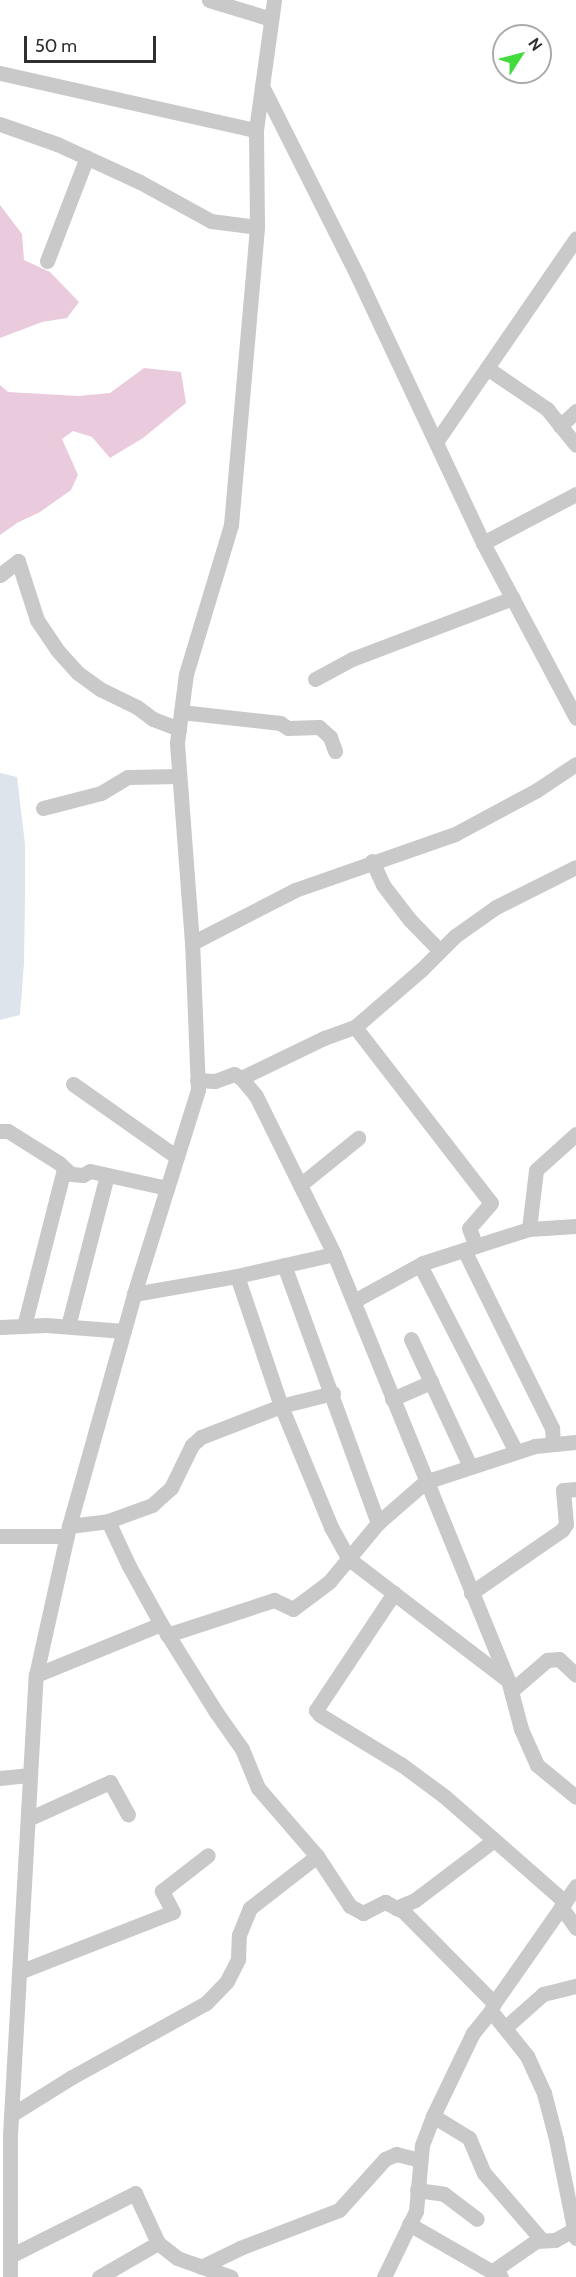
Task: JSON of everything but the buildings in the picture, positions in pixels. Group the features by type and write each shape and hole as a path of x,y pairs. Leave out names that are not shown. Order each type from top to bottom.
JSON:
{"street":[{"path":"209,0 271,19"},
{"path":"10,2277 5,2136 11,2115 36,1675 68,1531 134,1294 198,1090 192,943 179,776 179,729 186,674 231,525 257,227 256,130 274,0"},
{"path":"0,73 256,130"},
{"path":"262,86 483,543 571,695 576,718"},
{"path":"2,129 87,157 211,221 257,227"},
{"path":"47,261 87,157"},
{"path":"435,442 576,238"},
{"path":"487,368 547,409 576,445"},
{"path":"560,426 576,411"},
{"path":"483,543 576,494"},
{"path":"0,574 18,561 37,620 58,651 78,673 100,689 137,707 153,719 179,729"},
{"path":"315,678 352,659 513,598"},
{"path":"181,712 280,723 288,728 319,727 330,737 335,752"},
{"path":"192,943 295,890 372,861 455,834 537,790 576,764"},
{"path":"43,808 101,793 128,777 179,776"},
{"path":"372,861 383,885 410,920 440,951"},
{"path":"241,1078 304,1047 355,1027 373,1014 455,936 496,907 576,867"},
{"path":"355,1027 491,1203 469,1228 470,1248 552,1428 553,1444"},
{"path":"197,1080 214,1081 234,1074 241,1078 256,1096 334,1254 354,1301 509,1686 520,1729 537,1764 576,1797"},
{"path":"73,1084 177,1157"},
{"path":"0,1131 8,1131 59,1163 71,1174 83,1175 90,1172 167,1188"},
{"path":"529,1229 536,1170 576,1134"},
{"path":"300,1185 358,1138"},
{"path":"24,1326 64,1169"},
{"path":"68,1326 107,1175"},
{"path":"354,1301 420,1265 470,1248 529,1229 576,1226"},
{"path":"134,1294 237,1276 334,1254"},
{"path":"284,1265 333,1393 378,1523"},
{"path":"420,1265 516,1452"},
{"path":"237,1276 281,1406 331,1527 349,1559 509,1686"},
{"path":"0,1327 68,1326 124,1331"},
{"path":"411,1339 470,1466"},
{"path":"392,1399 431,1382"},
{"path":"0,1536 68,1531 108,1521 152,1505 171,1488 192,1445 201,1437 281,1406 333,1393"},
{"path":"36,1675 164,1629 274,1600 292,1609 329,1582 378,1523 425,1482 516,1452 553,1444 576,1442"},
{"path":"471,1593 562,1530 566,1524 563,1490 576,1488"},
{"path":"108,1521 129,1566 164,1629 242,1749 258,1788 316,1856 343,1897 356,1911 363,1913 385,1902 402,1911 493,2007 527,2056 544,2092 556,2139 574,2234 555,2240 541,2239 497,2274 409,2224"},
{"path":"394,1593 316,1710 329,1722 420,1777 494,1840 563,1905 576,1928"},
{"path":"509,1686 547,1660 559,1659 576,1675"},
{"path":"0,1778 30,1775"},
{"path":"28,1819 110,1782 128,1814"},
{"path":"396,1908 415,1900 494,1840"},
{"path":"19,1972 173,1912 162,1891 208,1856"},
{"path":"11,2115 72,2077 206,2003 227,1981 238,1959 240,1935 250,1908 316,1856"},
{"path":"384,2277 416,2211 422,2145 433,2116 473,2033 576,1886"},
{"path":"506,2026 543,1995 576,1986"},
{"path":"433,2116 469,2138 484,2173 541,2239"},
{"path":"201,2267 240,2248 339,2210 385,2159 396,2154 420,2160"},
{"path":"417,2190 444,2194 477,2219"},
{"path":"10,2258 135,2193 158,2243 177,2258 231,2277"},
{"path":"99,2277 158,2243"},
{"path":"10,2258 20,2277"}],"shaded area":[{"path":"0,205 22,234 24,260 50,272 79,302 67,318 42,322 0,338"},
{"path":"144,368 181,372 186,403 143,438 110,458 92,437 73,431 62,439 78,475 71,490 40,512 17,523 0,535 0,385 8,392 78,396 110,393"},
{"path":"0,773 17,777 25,844 25,893 24,963 20,1015 0,1020"}]}
